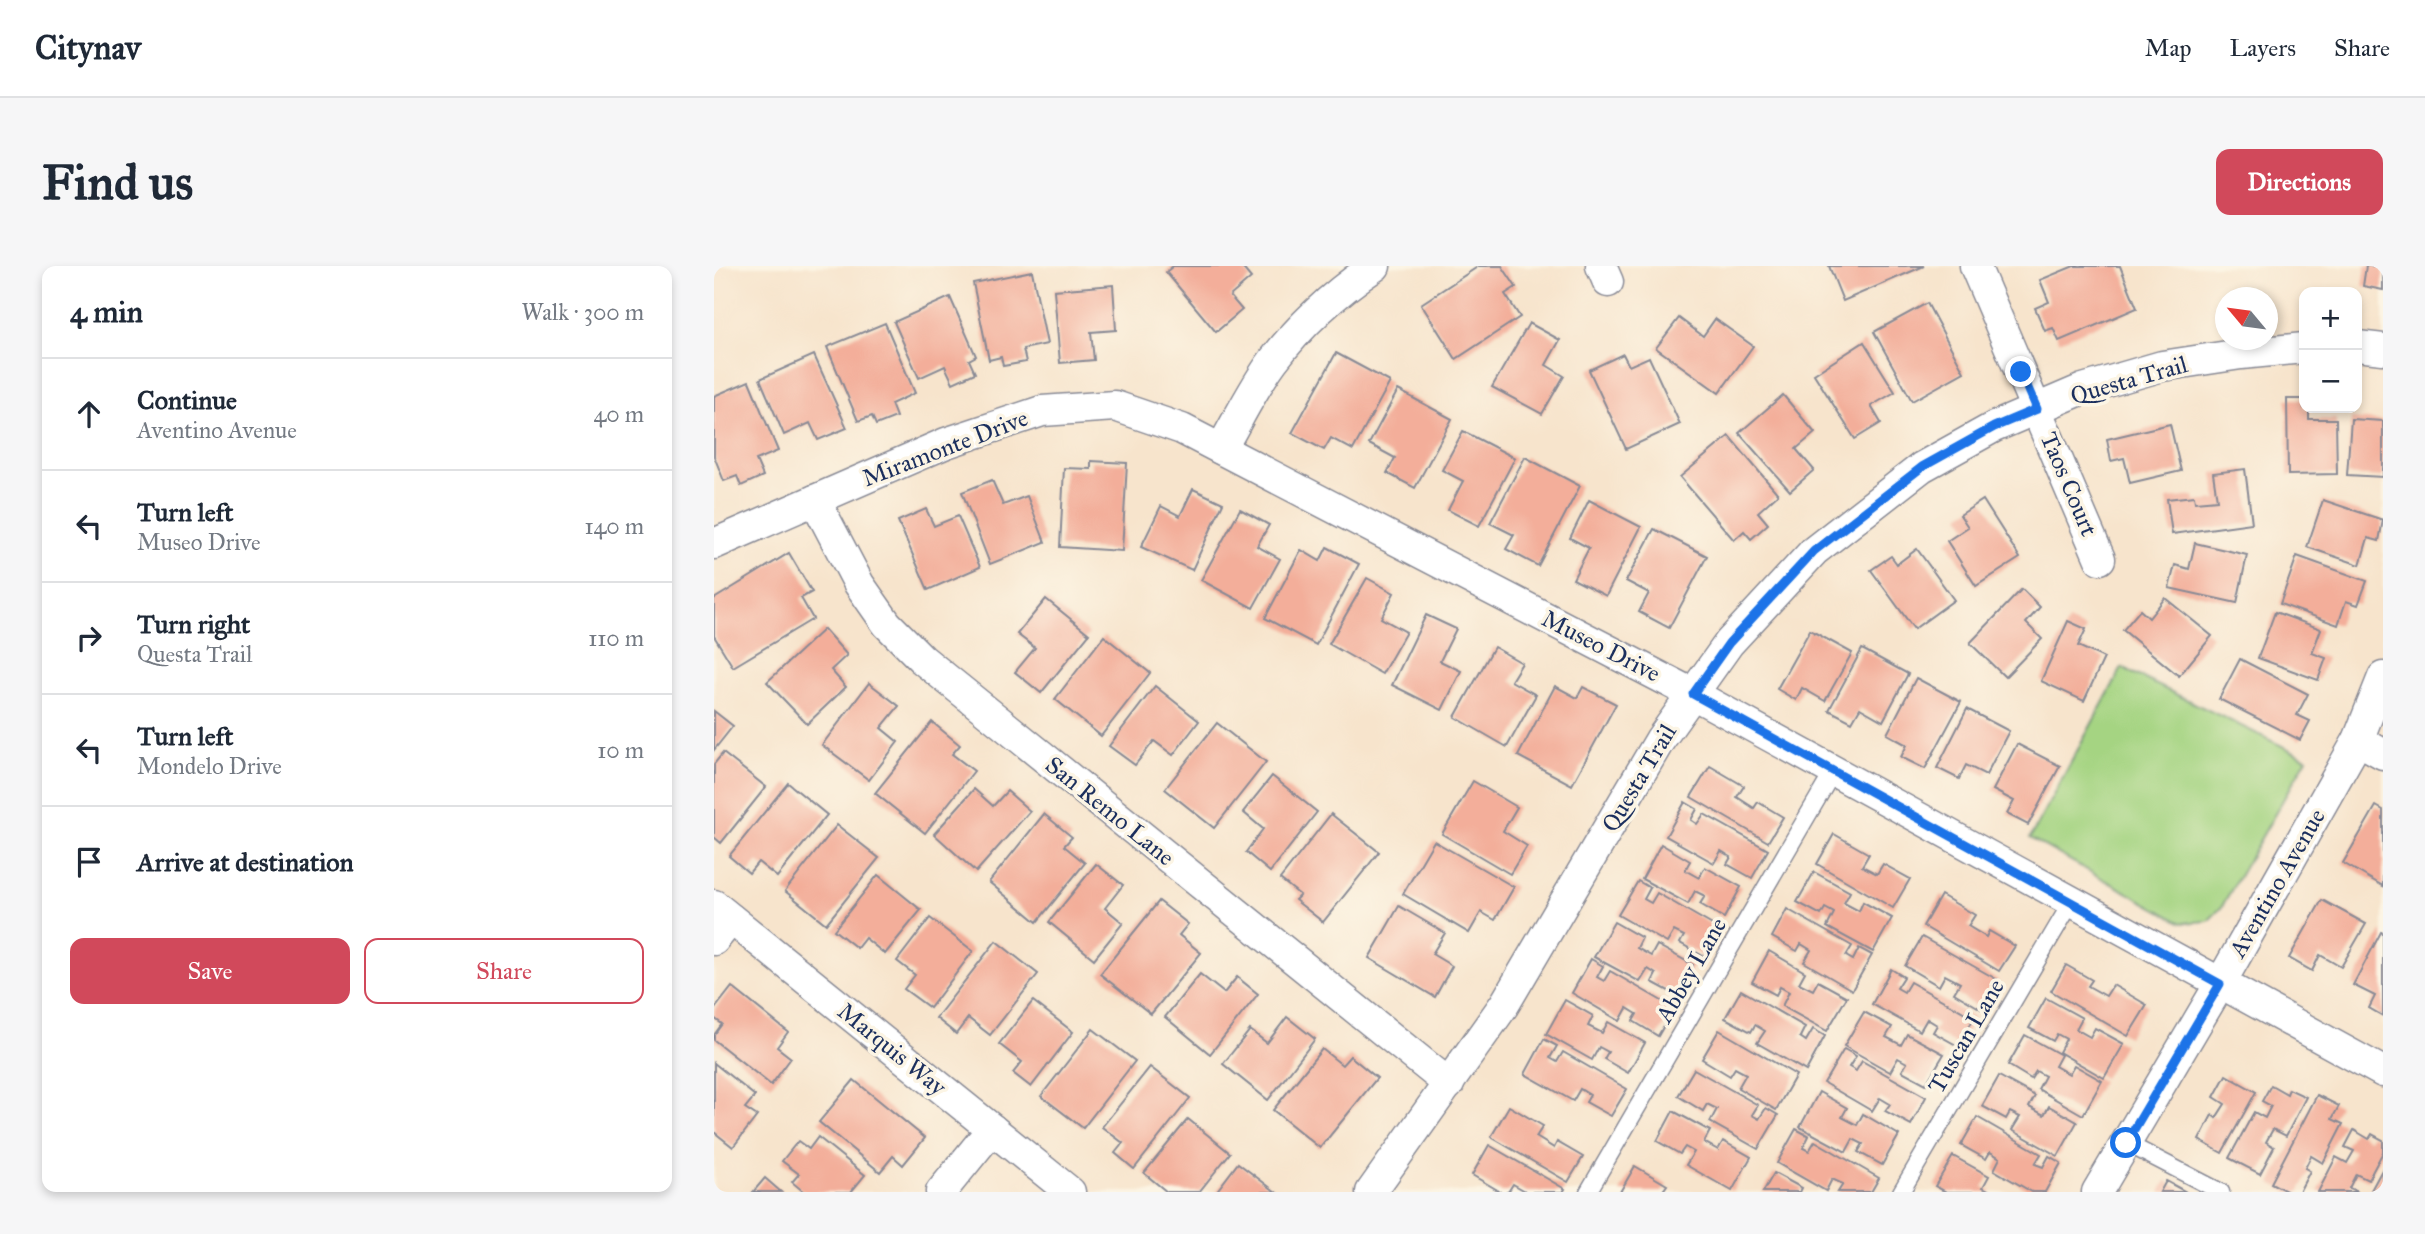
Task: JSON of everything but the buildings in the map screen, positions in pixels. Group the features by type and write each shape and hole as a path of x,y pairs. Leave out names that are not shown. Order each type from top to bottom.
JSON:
{"street":[{"path":"1221,449 1272,363 1302,327 1350,282 1375,266"},
{"name":"Taos Court","path":"1975,266 2100,559"},
{"path":"2362,347 2383,349"},
{"name":"Questa Trail","path":"1371,1192 1504,1005 1660,740 1729,643 1814,551 1922,467 1994,427 2083,389 2162,366 2299,348"},
{"name":"Miramonte Drive","path":"714,544 946,443 1042,411 1115,406 1182,429 1221,449"},
{"name":"Museo Drive","path":"1221,449 1693,694 2383,1072"},
{"name":"San Remo Lane","path":"815,500 859,584 887,624 922,659 1449,1084"},
{"name":"Aventino Avenue","path":"2097,1192 2220,984 2370,747 2383,677"},
{"name":"Marquis Way","path":"720,922 992,1129 1070,1192"},
{"path":"941,1192 992,1129"}],"lane":[{"name":"Abbey Lane","path":"1588,1192 1833,772"},
{"name":"Tuscan Lane","path":"1901,1192 2071,903"},
{"path":"2126,1143 2221,1192"}],"green space":[{"path":"2122,668 2307,758 2221,908 2208,921 2182,923 2030,838"}],"route":[{"path":"2021,372 2037,409 1994,427 1922,467 1814,551 1729,643 1693,694 2220,984 2126,1143"}]}
